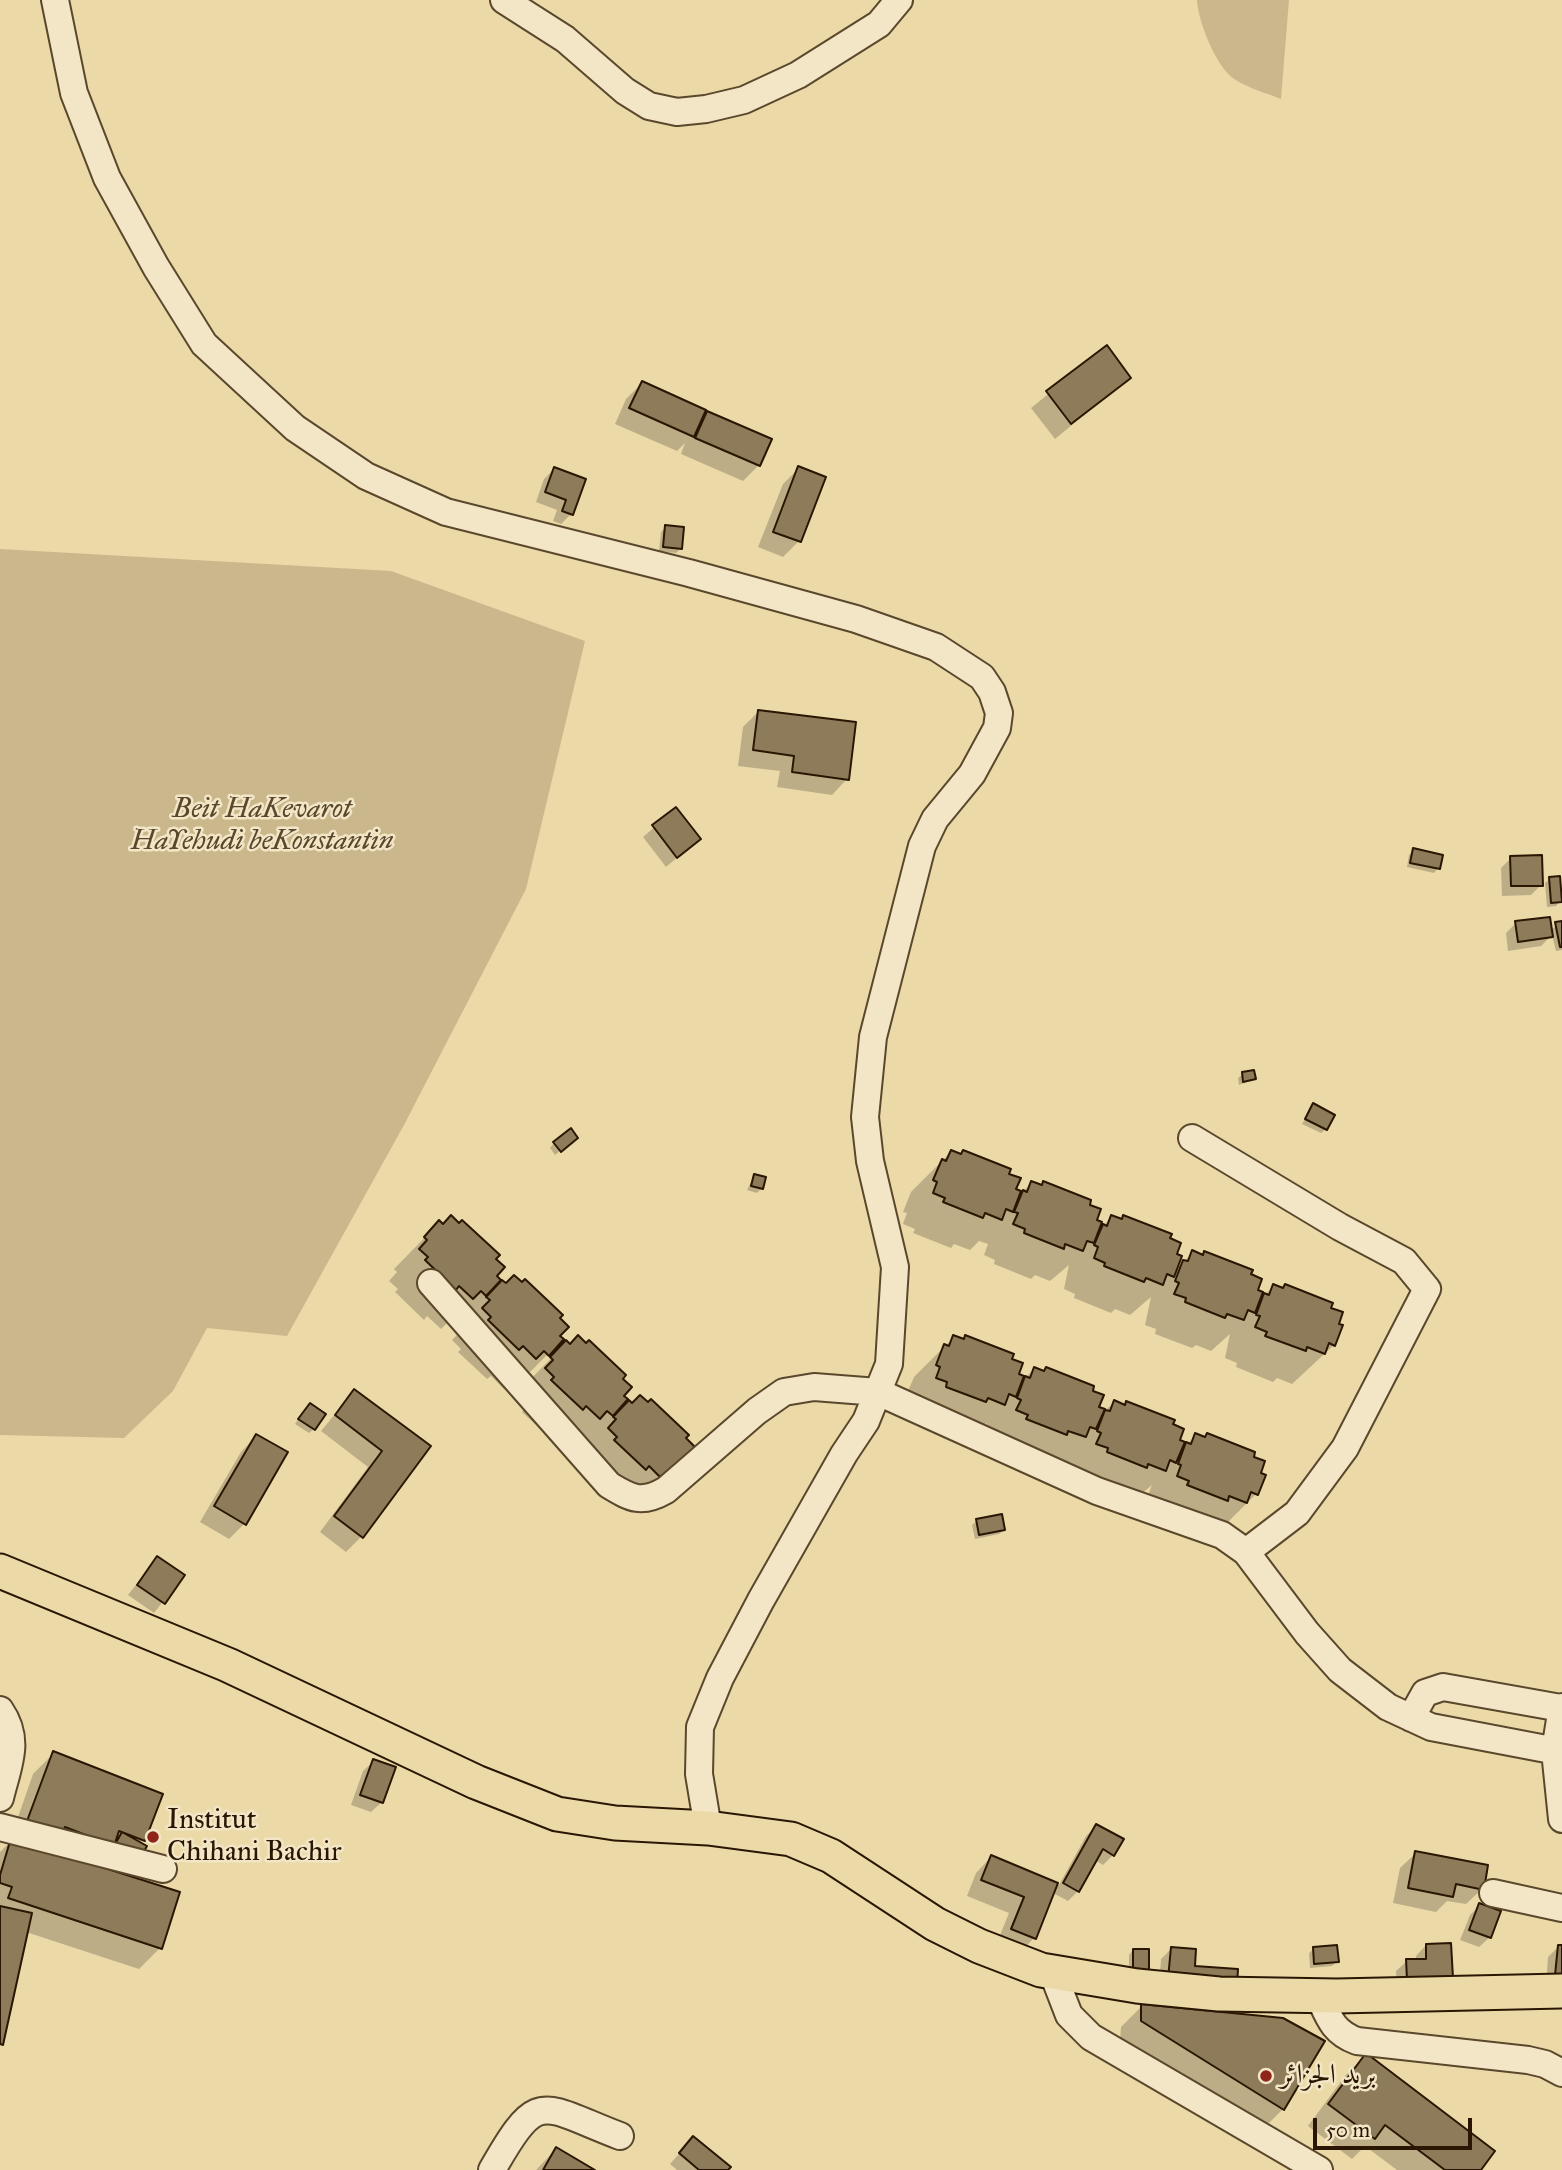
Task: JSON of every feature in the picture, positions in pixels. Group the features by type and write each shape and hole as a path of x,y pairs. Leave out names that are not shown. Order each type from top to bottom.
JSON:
{"main road":[{"path":"0,1572 228,1665 476,1782 557,1814 615,1823 708,1828 791,1839 831,1856 935,1924 968,1941 1052,1971 1137,1986 1219,1994 1319,1996 1562,1991"}],"street":[{"path":"55,0 74,93 107,178 156,267 204,344 295,428 366,476 446,512 689,573 856,619 936,647 970,666 992,692 999,713 997,728 972,774 936,819 922,846 873,1037 865,1117 870,1161 895,1267 890,1355 866,1421 844,1454 761,1600 720,1678 701,1727 699,1774 708,1828"},
{"path":"504,0 565,39 625,91 649,106 677,112 706,109 744,100 798,75 879,24 899,0"},
{"path":"1192,1138 1340,1227 1405,1261 1427,1289 1345,1448 1297,1513 1246,1552"},
{"path":"431,1283 609,1485 627,1496 649,1500 666,1490 757,1411 784,1392 814,1387 878,1392 1097,1491 1222,1535 1246,1552 1307,1633 1340,1670 1388,1707 1431,1727 1559,1751"},
{"path":"1411,1718 1425,1693 1443,1686 1562,1708 1559,1751 1562,1819"},
{"path":"0,1710 10,1725 13,1744 0,1798"},
{"path":"0,1828 163,1869"},
{"path":"1493,1893 1562,1908"},
{"path":"1052,1971 1069,2015 1091,2037 1319,2170"},
{"path":"1319,1996 1332,2027 1341,2035 1357,2041 1528,2060 1545,2064 1562,2073"},
{"path":"492,2170 519,2124 531,2113 547,2108 620,2136"}],"green space":[{"path":"1197,0 1289,0 1281,99 1245,85 1227,73 1209,43"},
{"name":"Beit HaKevarot HaYehudi beKonstantin","path":"0,549 391,571 585,641 526,889 404,1125 287,1336 207,1328 173,1391 124,1438 0,1435"}],"building":[{"path":"1107,345 1131,378 1071,424 1046,391"},
{"path":"642,381 706,410 694,437 629,408"},
{"path":"707,411 772,439 760,466 695,438"},
{"path":"798,466 826,477 801,542 773,532"},
{"path":"554,467 586,479 573,515 562,511 566,500 545,492"},
{"path":"665,525 684,527 682,549 663,547"},
{"path":"758,710 856,722 849,780 792,772 794,756 753,750"},
{"path":"676,807 701,839 677,858 652,825"},
{"path":"1413,848 1443,855 1440,869 1410,863"},
{"path":"1542,855 1543,886 1511,886 1510,856"},
{"path":"1560,876 1562,902 1551,903 1549,877"},
{"path":"1550,917 1553,937 1518,942 1515,921"},
{"path":"1562,921 1562,947 1560,947 1555,922"},
{"path":"1254,1070 1256,1079 1243,1082 1242,1072"},
{"path":"1313,1103 1335,1115 1327,1130 1305,1119"},
{"path":"571,1128 578,1138 561,1152 553,1142"},
{"path":"951,1150 961,1154 963,1150 1011,1169 1009,1174 1021,1178 1016,1189 1021,1191 1013,1212 1006,1209 1002,1220 985,1213 983,1218 943,1202 945,1198 933,1193 937,1182 933,1180 942,1159 946,1161"},
{"path":"754,1174 766,1177 763,1189 751,1186"},
{"path":"1031,1181 1042,1185 1043,1181 1091,1200 1090,1205 1101,1209 1097,1220 1102,1222 1094,1243 1087,1241 1083,1251 1065,1244 1064,1249 1024,1233 1025,1229 1013,1224 1018,1213 1014,1212 1023,1190 1027,1192"},
{"path":"451,1215 459,1223 462,1220 500,1255 496,1259 505,1267 497,1276 501,1280 486,1296 481,1291 473,1299 459,1286 456,1290 425,1260 428,1257 419,1249 427,1240 424,1237 439,1220 443,1224"},
{"path":"1111,1215 1122,1219 1123,1215 1172,1234 1170,1238 1181,1243 1177,1254 1182,1256 1174,1277 1167,1274 1163,1285 1146,1278 1144,1282 1104,1266 1105,1263 1094,1258 1098,1247 1094,1245 1103,1224 1107,1226"},
{"path":"1192,1250 1203,1255 1204,1251 1253,1270 1251,1274 1262,1279 1258,1290 1263,1292 1255,1313 1248,1310 1244,1320 1227,1314 1225,1318 1185,1302 1186,1298 1174,1294 1179,1283 1175,1281 1183,1260 1188,1261"},
{"path":"514,1275 522,1282 525,1279 563,1315 560,1318 569,1327 560,1336 564,1339 549,1356 544,1351 536,1359 523,1346 519,1350 488,1320 491,1317 482,1308 490,1300 486,1297 502,1280 506,1283"},
{"path":"1273,1284 1283,1288 1285,1284 1333,1303 1331,1308 1343,1312 1339,1324 1343,1325 1335,1346 1329,1343 1325,1354 1307,1347 1306,1351 1265,1336 1267,1332 1255,1327 1260,1316 1256,1315 1264,1293 1269,1295"},
{"path":"578,1335 586,1343 589,1340 626,1375 623,1379 632,1387 624,1396 628,1399 613,1416 607,1411 600,1419 586,1406 583,1410 551,1380 554,1377 545,1368 553,1360 550,1357 566,1340 570,1344"},
{"path":"953,1335 964,1339 965,1335 1014,1354 1012,1359 1023,1363 1019,1374 1024,1376 1016,1397 1009,1394 1005,1405 988,1398 986,1402 946,1387 947,1382 936,1378 940,1367 936,1365 944,1344 949,1346"},
{"path":"1034,1367 1044,1371 1046,1367 1094,1386 1093,1391 1104,1395 1099,1407 1105,1409 1096,1429 1090,1427 1086,1437 1068,1431 1067,1435 1026,1419 1028,1415 1016,1410 1021,1400 1017,1398 1025,1376 1030,1378"},
{"path":"354,1389 431,1446 363,1538 334,1516 382,1451 335,1415"},
{"path":"640,1395 648,1402 651,1399 689,1435 686,1438 695,1447 662,1479 649,1466 646,1470 614,1440 617,1437 608,1428 616,1419 613,1417 629,1400 632,1403"},
{"path":"1114,1400 1125,1405 1126,1401 1175,1420 1173,1424 1184,1429 1180,1440 1185,1442 1176,1463 1170,1460 1166,1471 1148,1464 1147,1468 1107,1452 1108,1448 1096,1444 1101,1433 1097,1431 1105,1410 1110,1411"},
{"path":"310,1403 326,1414 315,1430 298,1419"},
{"path":"1195,1433 1205,1437 1207,1433 1255,1452 1254,1457 1265,1461 1261,1473 1266,1475 1258,1495 1251,1492 1247,1503 1229,1496 1228,1501 1187,1485 1189,1481 1177,1476 1181,1465 1178,1464 1186,1442 1191,1444"},
{"path":"256,1434 288,1452 246,1525 214,1506"},
{"path":"1002,1514 1005,1530 979,1535 976,1519"},
{"path":"157,1556 185,1575 165,1604 137,1585"},
{"path":"53,1751 163,1794 145,1841 119,1831 114,1846 65,1827 62,1834 27,1821"},
{"path":"373,1759 396,1767 383,1803 360,1795"},
{"path":"1096,1824 1124,1839 1114,1856 1103,1849 1079,1892 1063,1883"},
{"path":"122,1832 147,1846 139,1860 114,1846"},
{"path":"11,1838 180,1892 162,1949 8,1898 12,1887 0,1883 0,1875"},
{"path":"1415,1851 1488,1865 1484,1890 1456,1884 1453,1897 1408,1888"},
{"path":"991,1855 1058,1883 1036,1939 1011,1929 1024,1897 981,1880"},
{"path":"1479,1903 1501,1911 1491,1938 1469,1930"},
{"path":"0,1906 32,1913 3,2045 0,2044"},
{"path":"1451,1943 1453,1978 1407,1980 1406,1959 1426,1959 1426,1944"},
{"path":"1337,1945 1339,1962 1314,1964 1313,1947"},
{"path":"1558,1945 1562,1945 1562,1976 1555,1975"},
{"path":"1171,1947 1196,1949 1195,1966 1238,1969 1237,1985 1168,1979"},
{"path":"1133,1949 1149,1949 1149,1976 1133,1976"},
{"name":"بريد الجزائر","path":"1141,2004 1283,2018 1325,2041 1284,2110 1141,2021"},
{"path":"1366,2053 1495,2151 1481,2170 1445,2170 1385,2125 1375,2139 1328,2104"},
{"path":"693,2136 731,2167 728,2170 699,2170 679,2153"},
{"path":"556,2147 595,2170 543,2170"}],"place":[{"name":"Institut Chihani Bachir","path":"153,1837"},
{"name":"بريد الجزائر","path":"1266,2076"}]}
